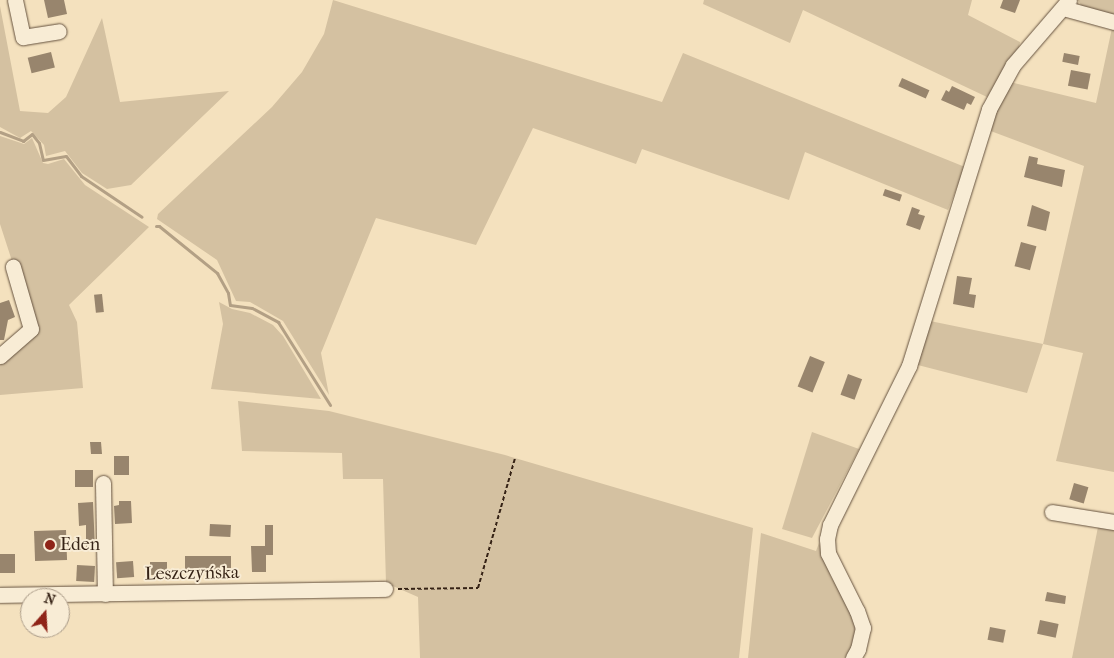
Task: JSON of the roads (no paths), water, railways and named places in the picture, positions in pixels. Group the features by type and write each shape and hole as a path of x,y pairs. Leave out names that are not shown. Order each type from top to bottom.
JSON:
{"street":[{"path":"16,0 23,37 59,31"},
{"path":"852,658 858,649 863,628 857,611 828,553 827,539 830,525 909,366 989,109 1013,65 1066,4 1114,22"},
{"path":"0,356 32,329 13,267"},
{"path":"102,483 105,594"},
{"path":"1052,512 1114,522"},
{"name":"Leszczyńska","path":"0,595 386,590"}],"waterway":[{"path":"0,132 23,141 32,134 39,143 43,160 66,156 81,176 142,217"},
{"path":"156,226 159,226 217,273 228,293 230,305 252,308 278,322 330,405"}],"place":[{"name":"Eden","path":"50,545"}]}
